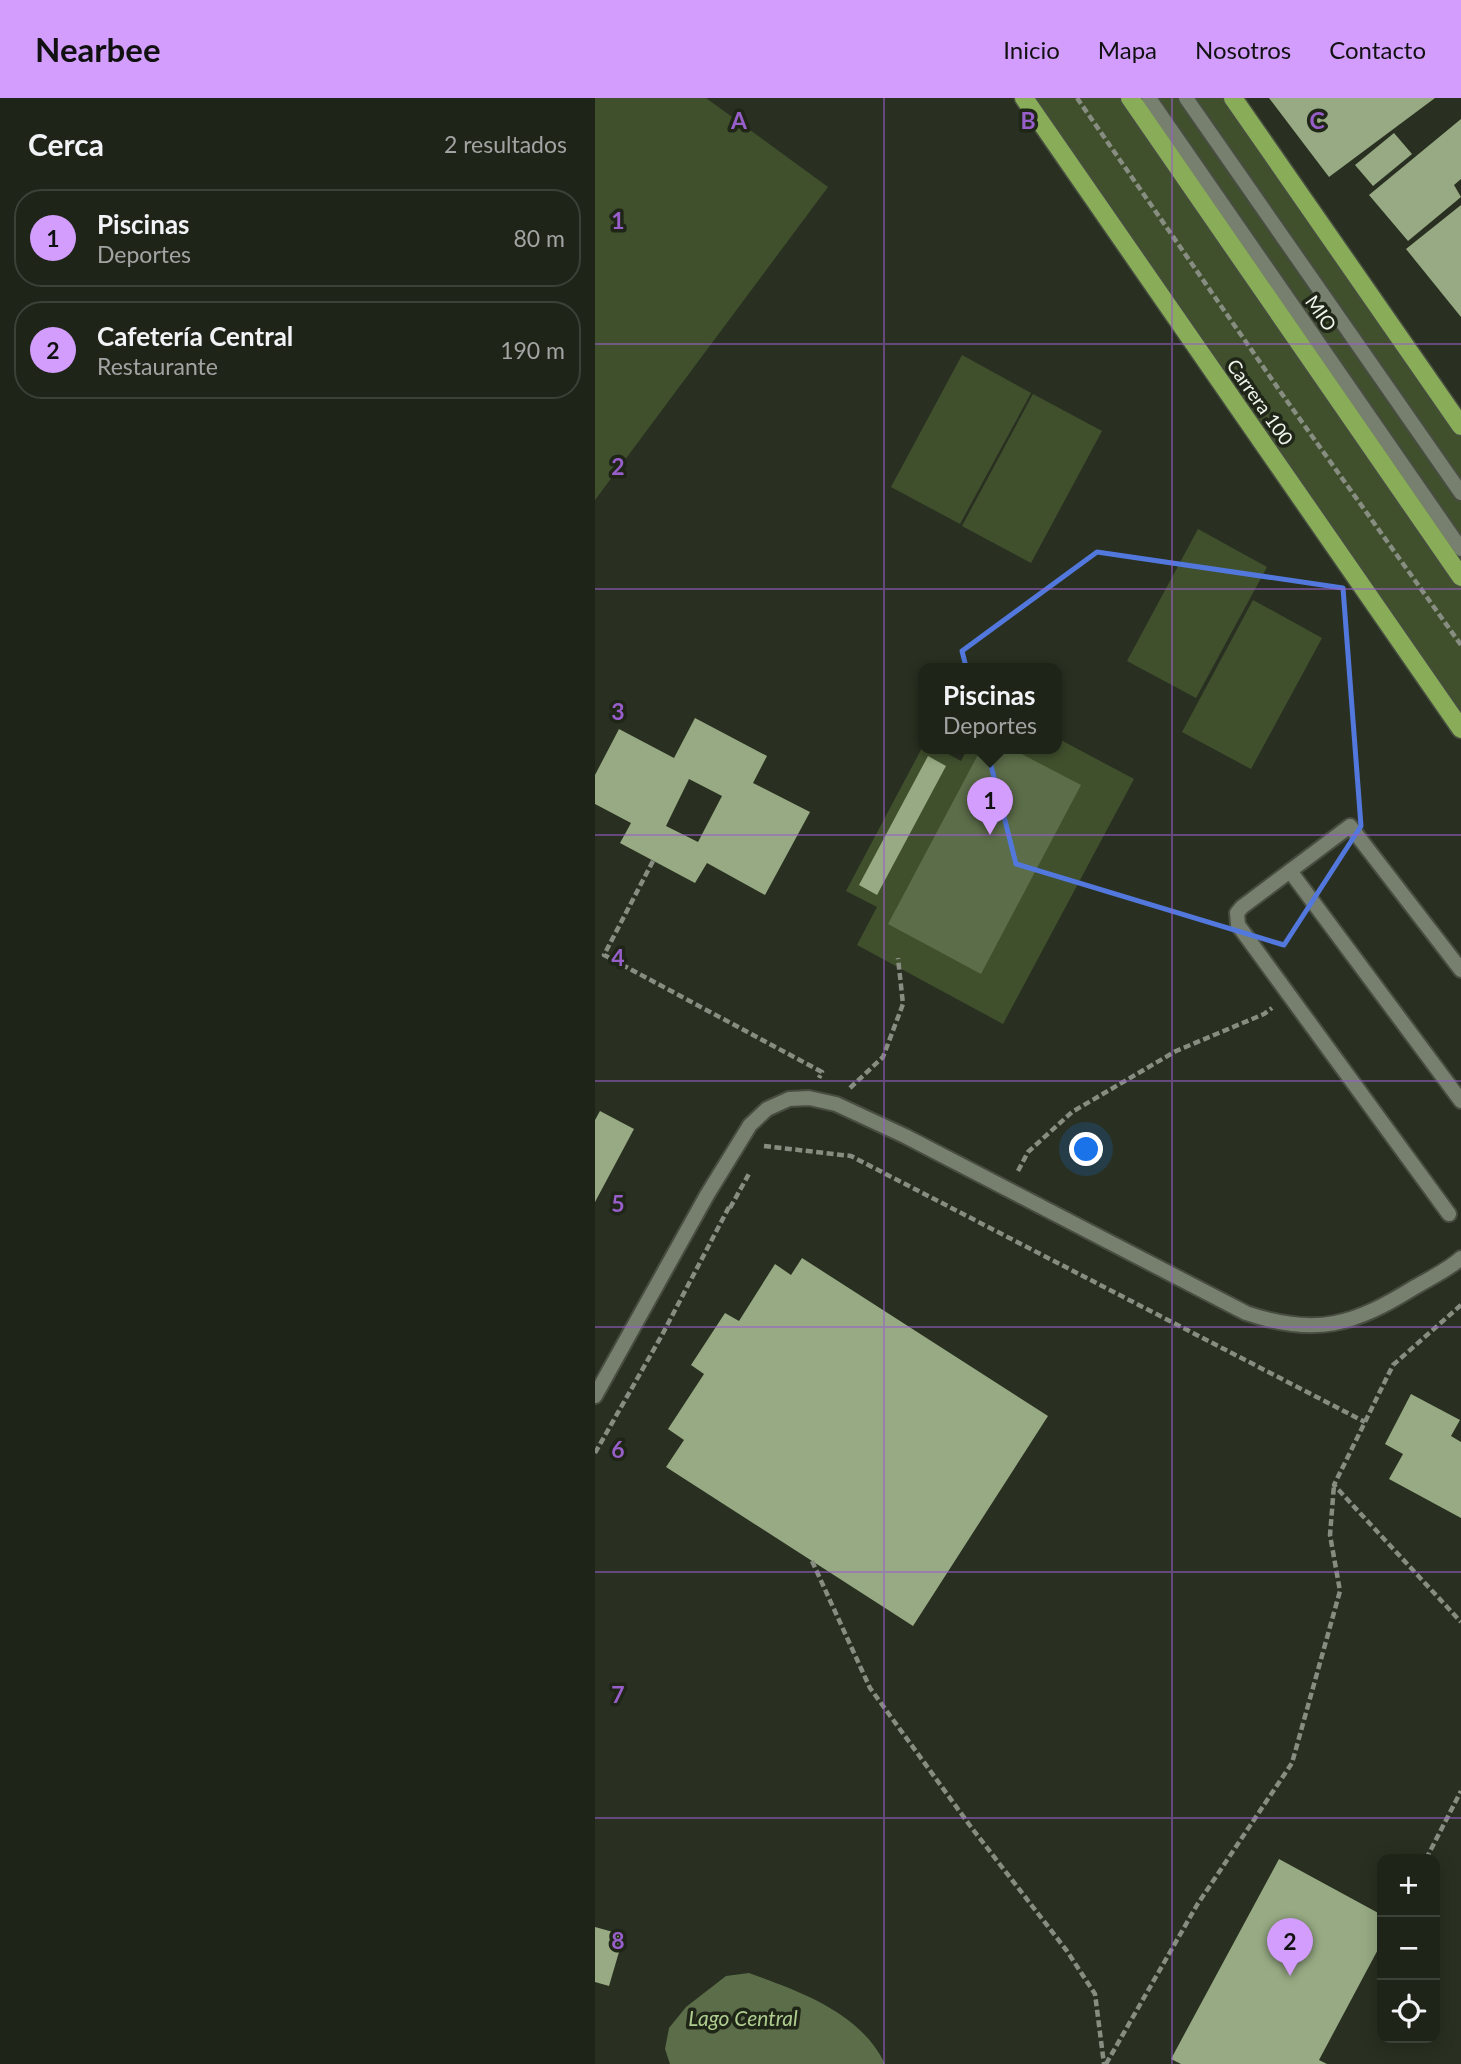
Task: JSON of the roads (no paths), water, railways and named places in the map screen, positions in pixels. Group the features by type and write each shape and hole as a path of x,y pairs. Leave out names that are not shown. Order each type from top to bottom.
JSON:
{"main road":[{"name":"Carrera 100","path":"1024,98 1461,729"},
{"path":"1130,98 1461,578"},
{"path":"1233,98 1461,426"}],"lane":[{"name":"MIO","path":"1149,98 1461,549"},
{"name":"MIO","path":"1186,98 1461,492"},
{"path":"1449,1214 1238,925 1236,918 1242,907 1350,826 1461,970"},
{"path":"1290,871 1461,1101"},
{"path":"595,1396 707,1195 750,1125 767,1109 789,1099 809,1098 836,1104 905,1136 1246,1313 1293,1325 1315,1326 1367,1315 1461,1258"}],"water":[{"path":"978,754 1022,754 1081,785 981,974 888,924"},
{"name":"Lago Central","path":"749,1973 808,1996 844,2017 874,2046 885,2064 670,2064 665,2049 669,2028 686,2007 726,1976"}],"place":[{"name":"Piscinas","path":"990,835"},
{"name":"Cafetería Central","path":"1290,1976"}]}
